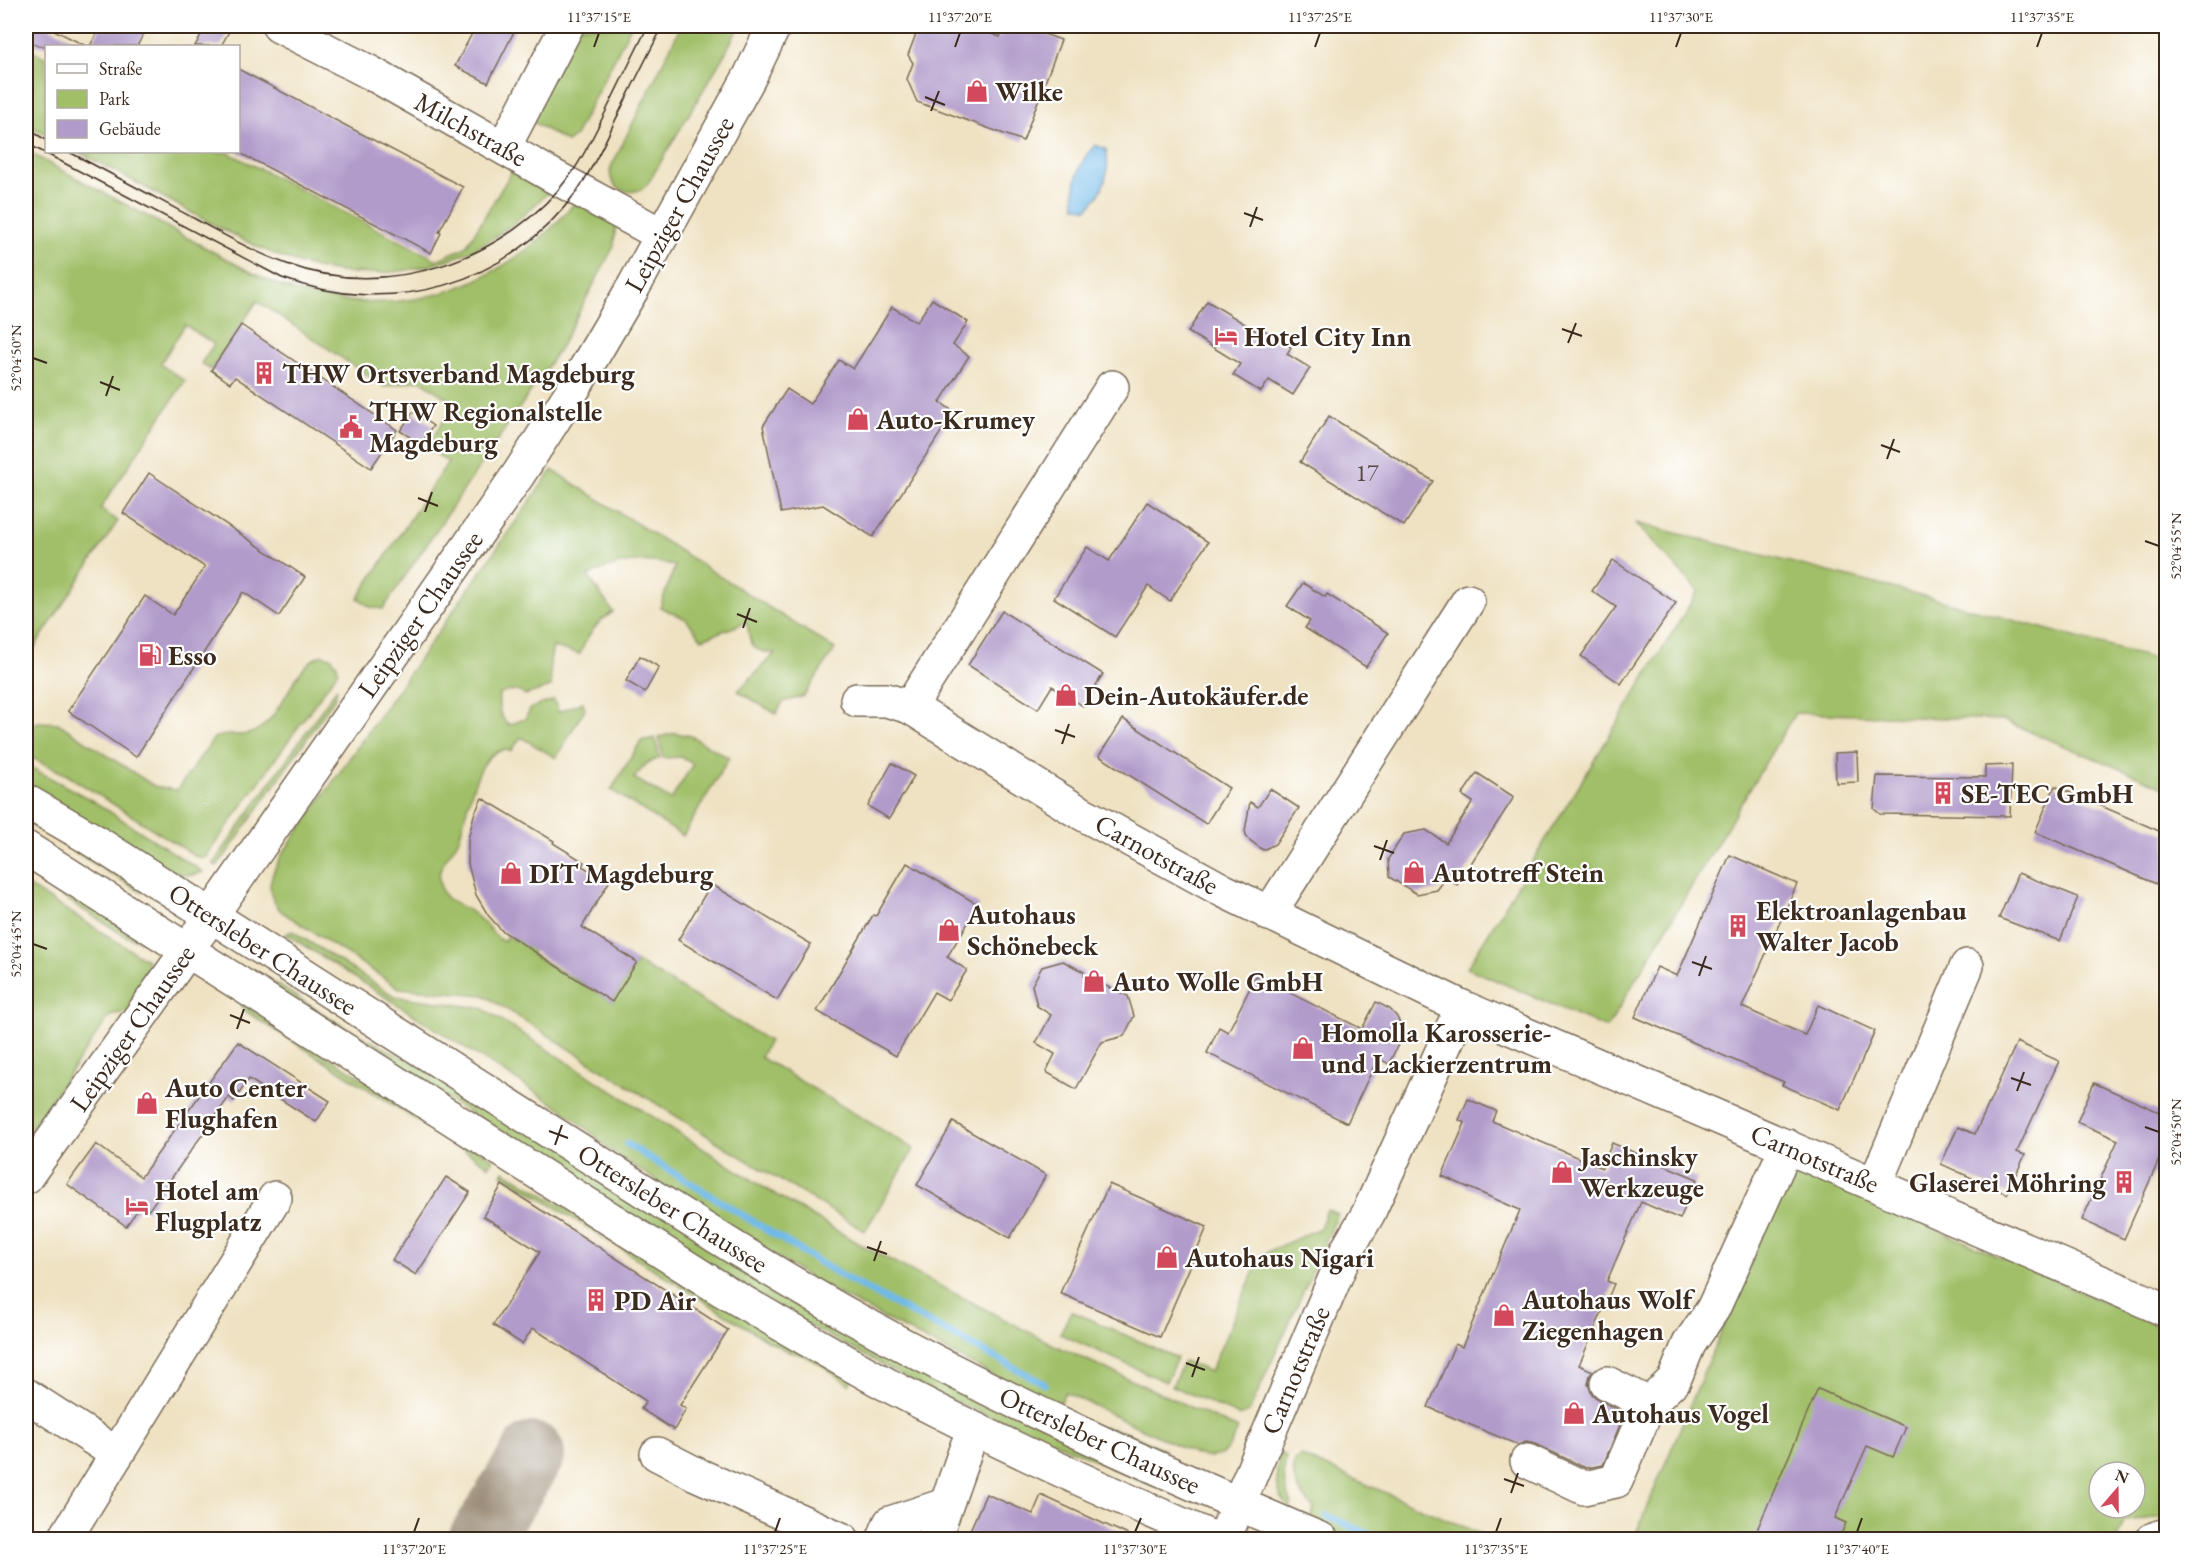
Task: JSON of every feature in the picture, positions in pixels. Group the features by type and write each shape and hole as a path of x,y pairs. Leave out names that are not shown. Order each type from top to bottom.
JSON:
{"main road":[{"name":"Milchstraße","path":"279,26 371,73 662,235"},
{"path":"504,147 567,26"},
{"name":"Leipziger Chaussee","path":"26,1177 188,950 536,448 605,338 750,76 774,26"},
{"path":"910,707 1112,387"},
{"path":"1269,914 1321,812 1468,602"},
{"name":"Carnotstraße","path":"857,700 886,700 910,707 1074,809 1269,914 1462,1007 2166,1310"},
{"name":"Ottersleber Chaussee","path":"26,801 88,837 801,1288 939,1364 1042,1416 1322,1539"},
{"name":"Ottersleber Chaussee","path":"26,848 724,1290 886,1384 1098,1488 1217,1539"},
{"path":"1875,1184 1967,966"},
{"name":"Carnotstraße","path":"1223,1539 1347,1250 1368,1214 1462,1007"},
{"path":"1527,1461 1584,1488 1616,1481 1649,1404 1674,1380 1689,1344 1713,1310 1787,1146"},
{"path":"64,1539 275,1198"},
{"path":"1607,1383 1649,1404"},
{"path":"26,1395 117,1454"},
{"path":"934,1539 967,1446 976,1430"},
{"path":"657,1454 696,1474 843,1539"},
{"path":"883,1539 890,1523 945,1505"},
{"path":"2151,1539 2166,1535"}],"green space":[{"path":"578,26 631,26 575,136 567,142 528,119"},
{"path":"681,26 739,26 647,185 634,191 622,190 612,181 611,167"},
{"path":"26,47 45,57 45,134 26,123"},
{"path":"26,151 267,280 288,289 343,301 381,302 419,298 454,289 488,274 520,254 550,230 577,200 619,223 615,230 614,246 560,348 383,609 370,607 358,598 448,462 426,447 455,404 420,380 385,387 257,301 211,370 201,363 214,344 185,325 160,364 185,381 100,509 118,521 26,660"},
{"path":"80,153 229,153 437,260 466,247 514,168 553,188 527,213 498,235 453,258 402,271 351,273 301,264 260,248"},
{"path":"552,470 835,649 804,696 783,702 776,714 738,691 775,653 763,652 754,646 750,639 747,622 702,639 686,619 660,607 675,566 664,563 631,562 609,567 588,576 613,612 593,630 580,654 553,647 550,661 551,687 525,695 509,691 499,695 501,715 509,725 525,719 531,708 554,700 558,712 583,702 585,709 556,758 521,737 511,751 499,751 489,758 475,783 459,838 442,865 439,877 442,891 453,903 477,916 503,942 507,936 515,941 519,936 535,946 531,954 612,1001 637,962 769,1041 760,1057 914,1149 865,1231 738,1155 484,995 399,988 282,912 272,898 270,883 283,853"},
{"path":"1636,523 1928,597 2166,662 2166,788 2002,720 1795,713 1607,1028 1467,968 1698,591"},
{"path":"322,655 331,657 338,671 205,858 197,857 67,775 26,755 26,726 39,722 58,723 154,786 177,790 214,738 249,734 263,726 271,718 305,667"},
{"path":"337,688 335,698 225,856 217,866 213,864"},
{"path":"675,733 691,736 729,758 683,836 611,790 641,741 655,738 660,758 647,763 634,778 671,800 693,764 681,757 663,758 659,737"},
{"path":"26,765 93,801 203,872 189,875 165,870 26,787"},
{"path":"26,814 145,891 141,892 26,822"},
{"path":"26,861 142,941 127,937 26,874"},
{"path":"26,885 148,961 148,969 138,995 126,1013 109,1017 26,1135"},
{"path":"292,931 394,996 482,1008 771,1192 861,1245 1052,1344 1238,1429 1231,1444 1218,1456 1195,1454 1065,1392 1057,1409 821,1285 613,1153 562,1109 286,934"},
{"path":"260,974 349,1030 424,1068 1156,1480 1153,1486 1055,1442 938,1395 790,1315 257,979"},
{"path":"241,1003 493,1159 489,1166 242,1009"},
{"path":"1795,1168 2166,1329 2166,1517 2147,1519 2147,1460 2087,1460 2087,1520 2135,1520 2125,1521 2117,1539 1633,1540 1783,1185"},
{"path":"504,1171 853,1378 849,1385 806,1356 788,1351 768,1341 502,1174"},
{"path":"1327,1210 1338,1214 1249,1412 1239,1416 1172,1386 1184,1361 1210,1372 1261,1255 1320,1228"},
{"path":"1071,1311 1177,1358 1166,1382 1060,1334"},
{"path":"1104,1427 1127,1433 1164,1449 1161,1457"},
{"path":"1280,1453 1286,1456 1284,1480 1292,1503 1290,1508 1278,1489 1277,1468"},
{"path":"1301,1456 1492,1539 1353,1539 1309,1521 1314,1508 1300,1492 1293,1472 1296,1458"}],"water":[{"path":"1095,145 1106,149 1107,174 1098,196 1087,209 1075,206 1076,181 1085,158"}],"building":[{"path":"26,26 46,26 84,45 38,46 26,40"},
{"path":"101,26 148,26 138,45 91,45"},
{"path":"206,26 232,26 222,45 196,45"},
{"path":"476,26 517,26 488,83 455,66"},
{"name":"Wilke","path":"919,26 969,26 1000,37 1004,26 1022,26 1061,40 1023,141 917,102 907,79 913,63 908,55"},
{"path":"240,70 463,187 439,232 441,233 431,253 240,153"},
{"name":"Auto-Krumey","path":"932,299 968,322 953,345 969,356 940,402 954,412 873,537 823,505 781,513 763,426 787,389 810,404 839,360 853,369 892,307 917,322"},
{"path":"1207,301 1258,332 1261,328 1291,347 1287,354 1310,368 1293,395 1269,380 1261,392 1233,375 1240,364 1188,332"},
{"path":"241,325 397,430 371,468 235,377 230,383 211,370"},
{"path":"413,412 433,426 421,444 400,431"},
{"path":"1329,416 1433,481 1404,526 1300,462"},
{"path":"149,473 305,577 279,616 243,592 136,757 68,711 145,596 173,615 205,567 123,513"},
{"path":"1147,502 1208,542 1170,601 1148,586 1115,637 1054,598 1087,547 1109,561"},
{"path":"1613,560 1676,603 1621,684 1581,656 1616,607 1592,591"},
{"path":"1303,583 1325,597 1327,594 1388,633 1366,667 1305,628 1310,621 1287,606"},
{"path":"1002,611 1103,674 1083,706 1052,686 1038,709 968,665"},
{"path":"640,656 659,667 645,692 626,681"},
{"path":"1123,719 1229,788 1206,824 1099,756"},
{"path":"1857,752 1858,782 1836,783 1835,753"},
{"path":"892,763 914,776 889,819 868,806"},
{"name":"SE-TEC GmbH","path":"2012,765 2010,816 1880,814 1874,809 1877,776 1985,777 1985,766"},
{"path":"1477,773 1514,797 1457,885 1446,878 1437,890 1417,894 1389,877 1388,859 1404,834 1426,830 1446,843 1473,802 1462,795"},
{"path":"2055,786 2166,834 2166,888 2035,832"},
{"path":"1270,789 1299,808 1275,844 1263,850 1247,838 1245,831 1250,802 1258,807"},
{"path":"482,798 554,841 553,843 584,862 582,866 609,882 582,927 637,962 612,1002 501,930 488,915 476,895 468,864 468,839 474,815"},
{"name":"Elektroanlagenbau Walter Jacob","path":"1730,855 1797,884 1742,1007 1805,1035 1818,1005 1875,1031 1840,1110 1782,1085 1784,1082 1635,1017 1657,967 1677,976"},
{"path":"907,863 979,905 947,957 967,970 948,1000 934,992 896,1056 817,1011 873,915 876,916"},
{"path":"2018,873 2078,897 2060,941 1999,918"},
{"path":"711,884 811,944 777,1000 678,940"},
{"path":"1063,961 1084,972 1084,976 1128,996 1134,1016 1124,1036 1102,1042 1076,1089 1046,1072 1055,1054 1036,1043 1051,1015 1037,1006 1032,985 1042,967"},
{"name":"Homolla Karosserie- und Lackierzentrum","path":"1256,976 1362,1029 1376,1002 1390,1009 1397,1017 1400,1024 1399,1042 1389,1064 1378,1058 1347,1123 1207,1053 1219,1027 1228,1032"},
{"path":"238,1042 330,1101 316,1122 249,1079 234,1101 229,1097 148,1211 141,1205 126,1226 67,1184 96,1144 141,1177"},
{"path":"2017,1042 2059,1061 2017,1152 2025,1155 2007,1194 1941,1164 1958,1127 1975,1134"},
{"name":"Glaserei Möhring","path":"2094,1083 2166,1115 2166,1144 2124,1239 2082,1220 2118,1140 2077,1122"},
{"path":"1468,1099 1496,1111 1492,1121 1602,1168 1612,1143 1697,1179 1680,1219 1641,1202 1607,1281 1614,1284 1579,1365 1593,1371 1588,1384 1592,1394 1625,1413 1603,1465 1586,1468 1535,1444 1526,1442 1518,1445 1428,1407 1455,1344 1462,1347 1520,1210 1442,1176 1465,1123 1459,1120"},
{"path":"953,1122 1046,1175 1010,1238 917,1185"},
{"path":"446,1177 470,1192 416,1275 392,1260"},
{"path":"1109,1184 1207,1227 1160,1337 1060,1293"},
{"name":"PD Air","path":"502,1185 728,1330 680,1405 686,1409 674,1430 641,1409 646,1401 533,1328 522,1344 493,1325 540,1252 483,1216"},
{"path":"1818,1389 1906,1427 1893,1457 1867,1446 1835,1518 1846,1523 1839,1539 1753,1539"},
{"path":"986,1494 1033,1514 1041,1495 1137,1539 966,1539"}],"waterway":[{"path":"627,1144 840,1275 1045,1384"},
{"path":"1327,1516 1382,1540"}],"taxiway":[{"path":"480,1540 533,1454"}],"tram line":[{"path":"71,153 241,244 287,264 325,274 365,278 404,274 443,265 480,250 514,230 545,204 581,159 648,26"},
{"path":"26,143 282,278 323,290 364,295 405,293 444,285 482,271 517,250 549,224 588,175 663,26"},
{"path":"26,128 45,139"}],"place":[{"name":"Wilke","path":"977,91"},
{"name":"Hotel City Inn","path":"1226,336"},
{"name":"THW Ortsverband Magdeburg","path":"264,373"},
{"name":"Auto-Krumey","path":"858,419"},
{"name":"THW Regionalstelle Magdeburg","path":"351,427"},
{"name":"Esso","path":"150,655"},
{"name":"Dein-Autokäufer.de","path":"1066,695"},
{"name":"SE-TEC GmbH","path":"1943,793"},
{"name":"Autotreff Stein","path":"1414,872"},
{"name":"DIT Magdeburg","path":"511,873"},
{"name":"Elektroanlagenbau Walter Jacob","path":"1738,926"},
{"name":"Autohaus Schönebeck","path":"949,930"},
{"name":"Auto Wolle GmbH","path":"1094,981"},
{"name":"Homolla Karosserie- und Lackierzentrum","path":"1303,1048"},
{"name":"Auto Center Flughafen","path":"147,1103"},
{"name":"Jaschinsky Werkzeuge","path":"1562,1172"},
{"name":"Glaserei Möhring","path":"2124,1182"},
{"name":"Hotel am Flugplatz","path":"137,1206"},
{"name":"Autohaus Nigari","path":"1167,1257"},
{"name":"PD Air","path":"596,1300"},
{"name":"Autohaus Wolf Ziegenhagen","path":"1504,1315"},
{"name":"Autohaus Vogel","path":"1574,1413"}]}
